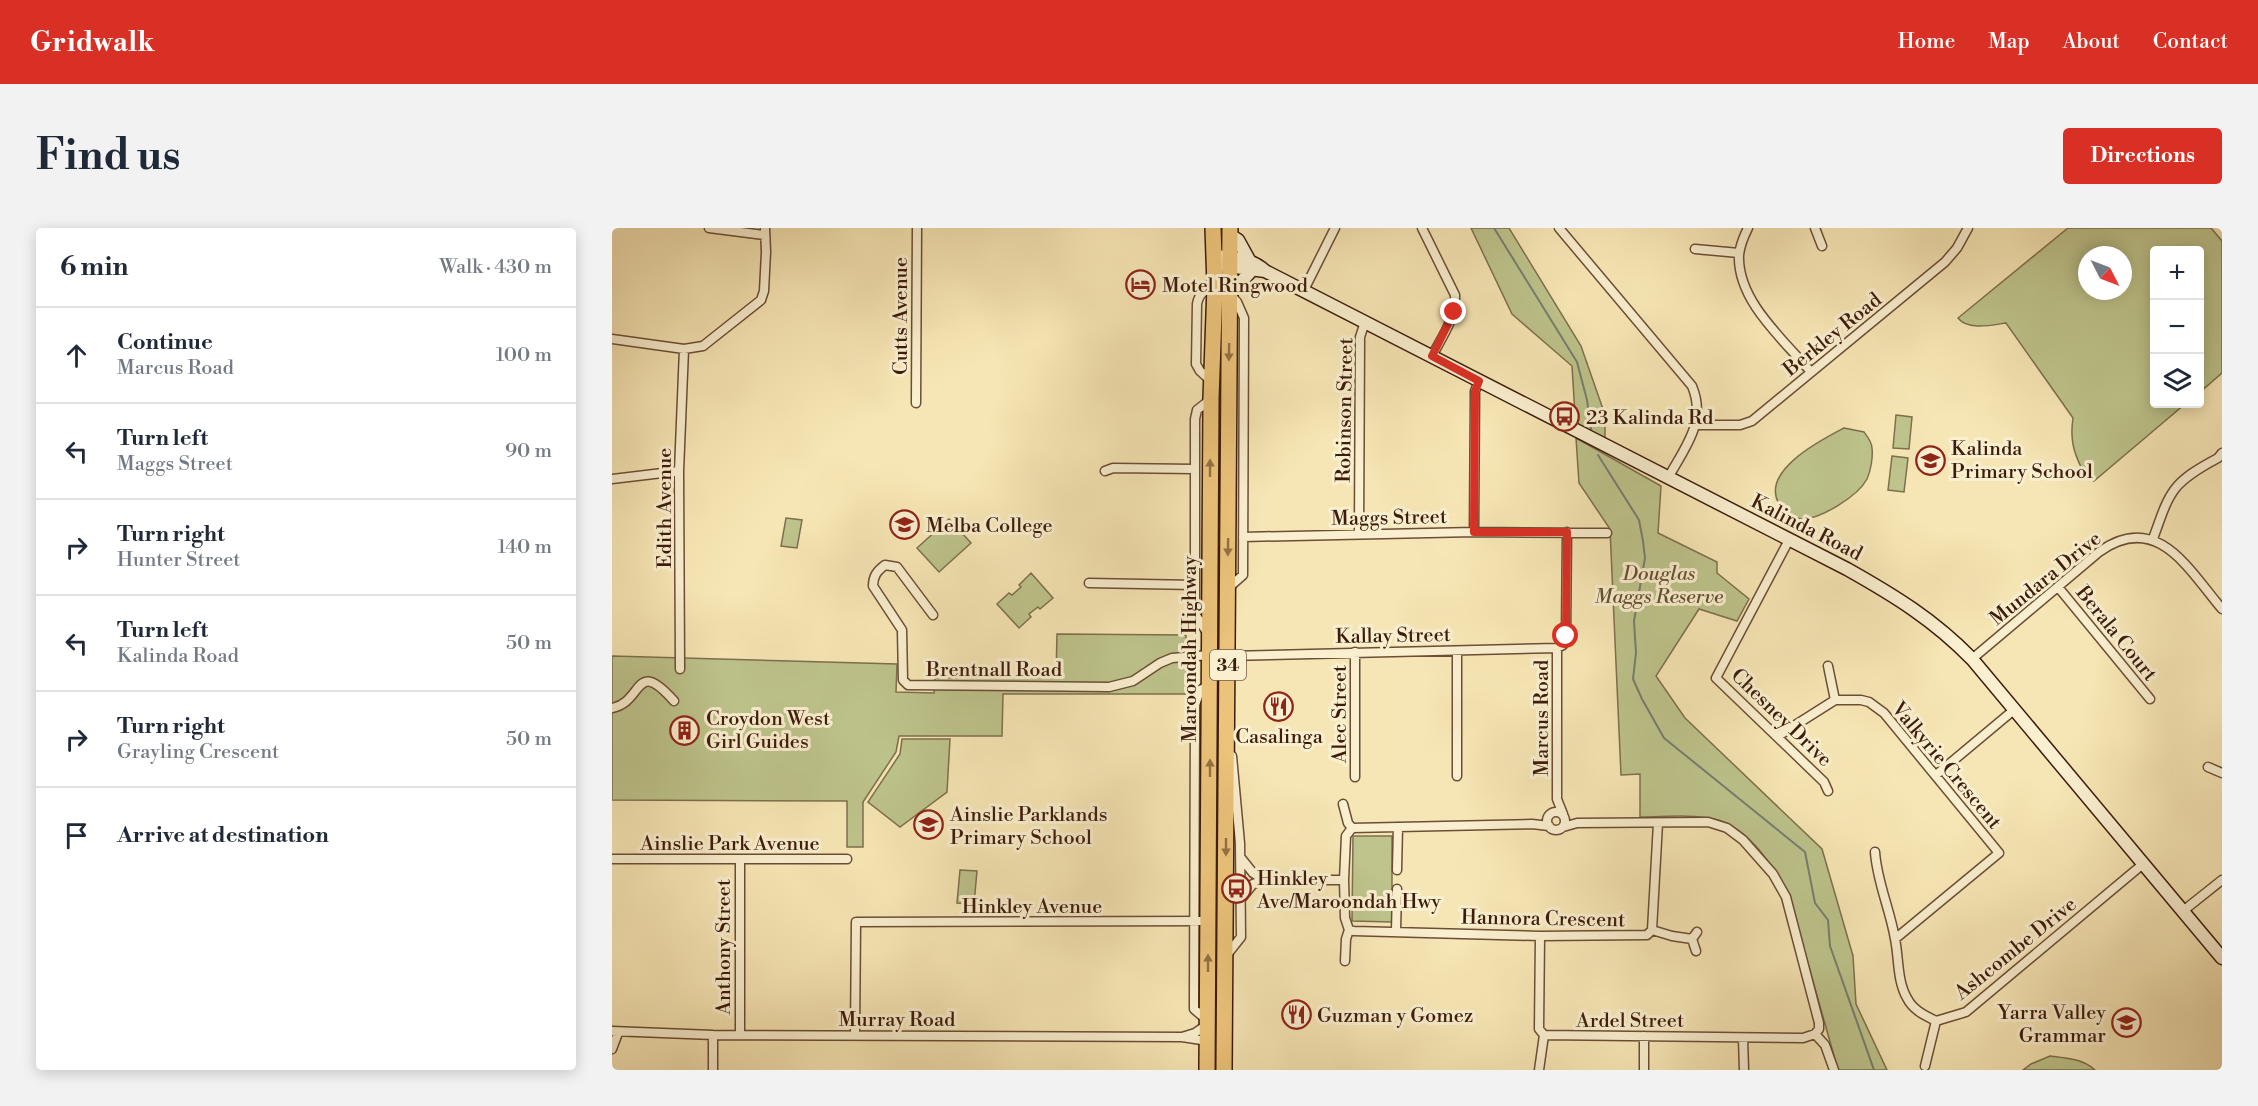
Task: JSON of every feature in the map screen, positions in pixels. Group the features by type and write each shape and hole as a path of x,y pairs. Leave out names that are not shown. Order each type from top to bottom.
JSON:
{"highway":[{"path":"1203,228 1213,247"},
{"name":"Maroondah Highway","path":"1224,1070 1230,231"},
{"name":"Maroondah Highway","path":"1205,1067 1208,1023 1201,922 1210,686 1211,382 1215,286 1213,247"},
{"path":"1210,655 1228,656"},
{"path":"1208,1041 1224,1036"}],"street":[{"path":"612,339 684,349 702,346 761,300 764,291 766,252 764,232 709,228"},
{"name":"Cutts Avenue","path":"916,404 917,228"},
{"path":"1304,290 1335,228"},
{"path":"1422,228 1455,295 1456,304 1450,322 1432,356"},
{"path":"1559,228 1692,386 1697,398 1696,425 1668,478"},
{"path":"1748,228 1739,253 1742,277 1751,301 1811,372"},
{"path":"1815,228 1822,246"},
{"name":"Berkley Road","path":"1696,425 1747,424 1945,262 1957,248 1968,228"},
{"path":"1227,589 1243,575 1244,318 1237,302 1230,294 1255,267 1230,231"},
{"name":"Kalinda Road","path":"1213,247 1230,262 1255,267 1304,290 1789,540 1894,595 1920,612 1950,636 1972,659 2222,958"},
{"path":"1695,249 1739,253"},
{"name":"Robinson Street","path":"1359,534 1360,337 1365,322"},
{"name":"Edith Avenue","path":"680,669 680,471 684,349"},
{"path":"1474,532 1475,391 1479,381"},
{"path":"1210,636 1196,614 1195,419 1197,410 1211,399"},
{"path":"2221,459 2177,484 2168,496 2153,539 2175,554 2222,609"},
{"path":"1105,471 1113,468 1195,468"},
{"path":"612,479 680,471"},
{"name":"Maggs Street","path":"1243,537 1474,532 1607,533"},
{"name":"Marcus Road","path":"1564,815 1557,799 1557,648 1563,645 1566,636 1567,532"},
{"name":"Mundara Drive","path":"1972,659 2099,552 2117,541 2130,538 2153,539"},
{"name":"Chesney Drive","path":"1789,540 1716,678 1824,782 1828,791"},
{"name":"Brentnall Road","path":"933,615 897,567 885,565 878,570 873,579 873,586 902,630 903,680 908,686 1109,687 1133,681 1172,658 1210,655"},
{"path":"1089,583 1195,585"},
{"name":"Berala Court","path":"2058,587 2150,699"},
{"name":"Kallay Street","path":"1228,656 1557,648"},
{"path":"1456,776 1457,651"},
{"name":"Alec Street","path":"1355,652 1355,777"},
{"path":"1778,736 1835,700 1828,666"},
{"path":"612,708 628,699 643,683 649,681 660,685 674,700"},
{"name":"Valkyrie Crescent","path":"1835,700 1861,699 1876,706 1999,853 1895,939"},
{"path":"1936,775 2015,709"},
{"path":"1226,956 1241,937 1240,857 1233,764 1227,732"},
{"path":"2208,767 2222,773"},
{"name":"Marcus Road","path":"1549,814 1557,799"},
{"path":"1342,804 1352,828"},
{"path":"1532,824 1558,811 1577,823"},
{"path":"1549,814 1547,821 1549,826"},
{"path":"1563,827 1566,822 1564,815"},
{"path":"1352,828 1532,824 1549,826 1557,830 1577,823 1708,822 1727,828 1743,840 1773,874 1786,897 1819,1023 1819,1029 1815,1034 1825,1045 1834,1070"},
{"name":"Hannora Crescent","path":"1349,930 1540,936 1647,935 1652,930 1658,823"},
{"path":"1397,870 1398,827"},
{"path":"1345,961 1346,939 1349,930 1345,918 1346,836 1352,828"},
{"path":"1875,852 1876,867 1895,939 1906,998 1913,1008 1936,1021 1925,1066"},
{"path":"1240,857 1253,873 1264,880"},
{"name":"Ainslie Park Avenue","path":"612,859 848,859"},
{"name":"Anthony Street","path":"740,859 740,1034"},
{"name":"Ashcombe Drive","path":"1936,1021 1966,1011 2143,864"},
{"path":"1241,899 1253,885 1264,880 1344,880"},
{"path":"2183,911 2222,880"},
{"path":"1396,931 1397,889"},
{"name":"Hinkley Avenue","path":"855,1035 856,922 1201,922"},
{"path":"1652,930 1672,936 1694,936 1696,951"},
{"path":"1539,1070 1544,1035 1539,1029 1540,936"},
{"name":"Murray Road","path":"1182,1037 1195,1033 1208,1023"},
{"path":"612,1049 615,1032"},
{"name":"Murray Road","path":"615,1032 713,1035 1182,1037 1208,1041"},
{"name":"Ardel Street","path":"1544,1035 1803,1038 1815,1034"},
{"path":"713,1035 713,1070"},
{"path":"1644,1036 1644,1070"},
{"path":"1743,1038 1744,1070"}],"green space":[{"path":"1471,228 1509,228 1581,346 1605,415 1605,445 1576,431 1572,366 1512,314"},
{"path":"2068,228 2211,228 2222,241 2222,373 2204,389 2204,246 2150,246 2150,408 2180,408 2094,481 2080,471 2082,469 2072,438 2073,418 2006,323 1974,326 1958,318"},
{"path":"1896,415 1912,417 1909,449 1893,448"},
{"path":"1844,428 1864,432 1870,441 1872,459 1870,472 1862,486 1829,511 1810,518 1795,517 1783,510 1775,492 1778,480 1785,469 1808,449"},
{"name":"Douglas Maggs Reserve","path":"1576,438 1661,486 1658,533 1717,562 1717,573 1749,599 1737,621 1699,609 1656,676 1685,718 1822,849 1853,956 1856,1004 1887,1070 1838,1070 1790,900 1770,863 1750,840 1727,823 1705,817 1640,817 1640,774 1621,775 1610,529 1579,483"},
{"path":"1892,456 1908,458 1904,492 1888,490"},
{"path":"786,518 802,520 797,548 781,546"},
{"path":"949,519 971,543 939,572 917,548"},
{"path":"1031,573 1053,598 1040,609 1038,607 1029,614 1031,617 1019,628 997,604 1009,593 1012,595 1021,587 1019,585"},
{"path":"1057,634 1186,635 1186,694 1003,694 1002,736 899,736 896,752 863,802 863,847 847,847 847,801 612,800 612,656 897,664 896,692 934,693 935,678 1056,676"},
{"path":"902,739 950,739 947,792 900,827 868,802 900,754"},
{"path":"1353,836 1392,836 1392,922 1352,921"},
{"path":"960,870 977,871 974,904 957,903"},
{"path":"2050,1056 2080,1061 2095,1070 2023,1070"}],"waterway":[{"path":"1494,228 1577,362 1587,400 1591,429"},
{"path":"1598,455 1639,520 1643,541 1645,558 1634,621 1636,653 1633,679 1664,738 1805,852 1815,903 1828,920 1830,946 1874,1070"}],"place":[{"name":"Motel Ringwood","path":"1141,285"},
{"name":"23 Kalinda Rd","path":"1565,417"},
{"name":"Kalinda Primary School","path":"1930,460"},
{"name":"Melba College","path":"905,525"},
{"name":"Casalinga","path":"1279,706"},
{"name":"Croydon West Girl Guides","path":"685,730"},
{"name":"Ainslie Parklands Primary School","path":"929,825"},
{"name":"Hinkley Ave/Maroondah Hwy","path":"1236,889"},
{"name":"Guzman y Gomez","path":"1296,1015"},
{"name":"Yarra Valley Grammar","path":"2127,1023"}],"route":[{"path":"1454,312 1432,356 1479,381 1475,391 1474,532 1567,532 1566,636"}]}
